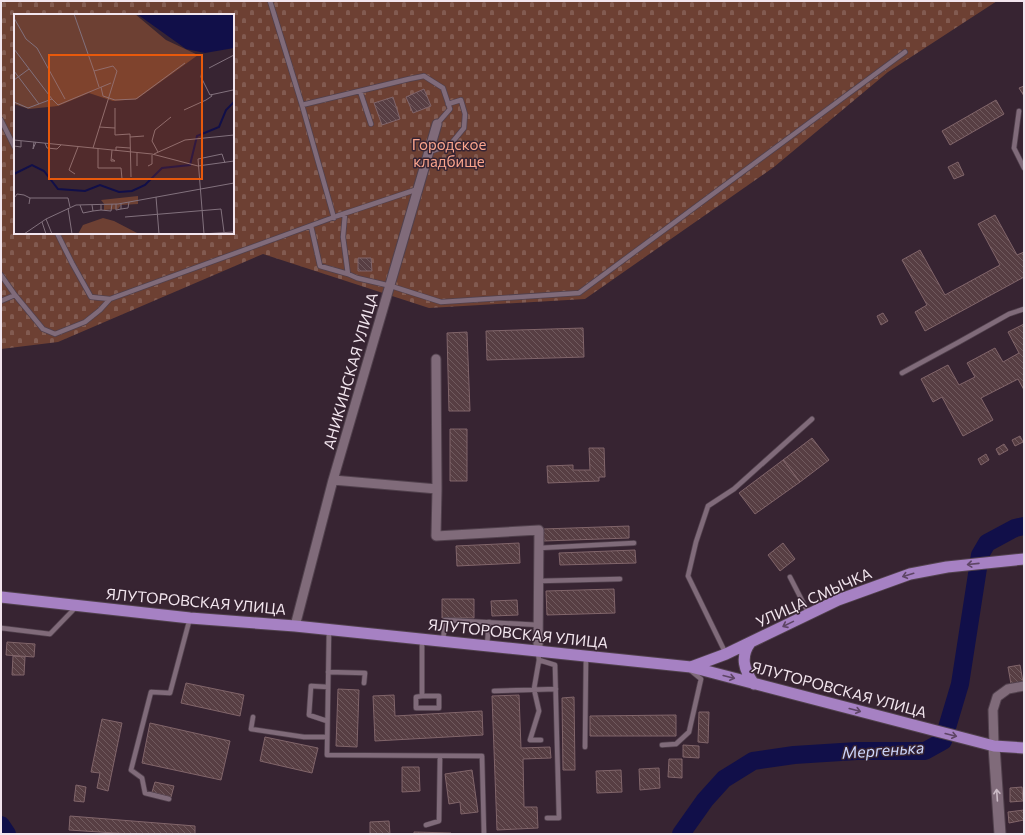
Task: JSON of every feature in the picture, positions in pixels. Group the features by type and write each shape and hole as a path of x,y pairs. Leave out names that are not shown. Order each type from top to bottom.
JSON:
{"main road":[{"name":"УЛИЦА СМЫЧКА","path":"688,667 726,654 838,600 910,574 946,567 1024,559"},
{"name":"ЯЛУТОРОВСКАЯ УЛИЦА","path":"1,597 190,618 295,626 487,646 539,656 586,656 688,667 994,746 1024,748"},
{"path":"750,643 744,653 743,659 745,668 754,684"}],"street":[{"name":"АНИКИНСКАЯ УЛИЦА","path":"295,626 333,480 391,286 437,124"},
{"path":"436,360 436,536 539,530 539,656"},
{"path":"333,480 437,489"},
{"path":"1000,834 993,710 997,696 1008,689 1024,686"}],"lane":[{"path":"270,1 302,105 334,218"},
{"path":"311,226 320,266 441,302 579,293 906,52"},
{"path":"302,105 424,76 443,88 450,109 437,124"},
{"path":"360,91 372,124"},
{"path":"429,152 450,145 464,128 465,114 461,100 448,104"},
{"path":"1019,110 1014,148 1024,168"},
{"path":"1,120 14,146"},
{"path":"58,234 91,297 110,299 418,189"},
{"path":"345,214 343,237 348,274"},
{"path":"1,275 43,329 55,334 85,322 100,310 110,299"},
{"path":"1,301 16,295"},
{"path":"902,373 1009,314 1024,309"},
{"path":"726,654 688,576 696,542 708,506 734,489 812,419"},
{"path":"539,548 634,543"},
{"path":"790,577 809,614"},
{"path":"539,581 620,579"},
{"path":"1,628 50,634 78,606"},
{"path":"169,799 145,793 142,778 130,770 151,692 170,693 190,618"},
{"path":"443,642 445,620 538,625"},
{"path":"487,646 489,622"},
{"path":"329,630 327,755 482,756 484,834"},
{"path":"422,640 422,696"},
{"path":"541,740 530,740 538,711 534,689 539,656 555,665 559,818 547,818"},
{"path":"585,747 586,656"},
{"path":"662,745 676,744 689,732 701,679 688,667"},
{"path":"328,672 364,673 364,682"},
{"path":"327,721 309,715 311,686 328,687"},
{"path":"494,691 556,689"},
{"path":"422,696 439,696 439,708 416,708 416,697 422,696"},
{"path":"253,717 251,729 304,737 327,737"},
{"path":"426,825 439,821 440,756"}],"green space":[{"name":"Городское кладбище","path":"1,1 997,1 888,72 774,167 585,299 429,308 263,254 58,342 1,349"}],"building":[{"path":"1024,86 1024,96 1019,88"},
{"path":"424,89 431,106 413,113 406,97"},
{"path":"393,97 400,119 382,125 374,103"},
{"path":"996,100 1004,114 950,145 942,131"},
{"path":"958,162 964,175 954,179 948,167"},
{"path":"995,215 1017,255 1024,252 1024,277 925,331 915,312 927,305 902,260 920,250 945,295 1000,265 978,224"},
{"path":"358,258 371,258 372,271 358,271"},
{"path":"883,313 888,321 881,325 877,316"},
{"path":"1024,324 1024,390 1018,379 981,398 993,420 963,436 942,397 933,402 921,379 948,365 959,385 975,377 967,363 995,348 1003,362 1019,353 1008,332"},
{"path":"583,328 584,357 487,360 486,331"},
{"path":"467,332 470,411 449,411 447,333"},
{"path":"450,429 467,429 467,481 450,481"},
{"path":"1020,436 1023,442 1015,446 1012,440"},
{"path":"812,438 829,460 800,482 783,460"},
{"path":"1004,444 1008,450 999,455 996,449"},
{"path":"589,448 604,448 605,477 599,477 599,481 548,483 547,466 573,465 573,470 590,470"},
{"path":"986,454 989,460 981,465 978,459"},
{"path":"783,460 800,482 755,514 739,493"},
{"path":"629,526 629,538 544,541 543,529"},
{"path":"519,543 520,563 457,566 456,546"},
{"path":"783,543 795,559 780,571 768,555"},
{"path":"635,550 636,563 560,565 559,553"},
{"path":"614,589 615,613 547,615 546,591"},
{"path":"442,599 474,599 474,618 442,618"},
{"path":"517,600 518,615 492,616 491,601"},
{"path":"7,642 35,644 34,657 6,655"},
{"path":"13,656 25,657 24,675 12,675"},
{"path":"1020,665 1023,682 1011,684 1008,667"},
{"path":"186,683 244,695 240,716 181,703"},
{"path":"338,689 359,690 357,747 336,746"},
{"path":"394,695 395,716 482,711 483,735 375,741 373,696"},
{"path":"519,695 521,748 550,747 551,758 523,759 524,807 537,807 538,828 497,830 492,696"},
{"path":"574,697 575,770 563,770 562,698"},
{"path":"699,712 709,712 708,743 698,742"},
{"path":"676,715 676,736 590,736 590,716"},
{"path":"102,719 122,723 108,791 97,788 100,773 91,772"},
{"path":"150,723 230,741 221,780 142,763"},
{"path":"265,737 318,748 312,773 260,761"},
{"path":"683,745 699,746 699,758 683,757"},
{"path":"669,759 682,759 682,778 668,777"},
{"path":"402,767 419,767 420,791 402,792"},
{"path":"659,768 660,788 640,790 639,769"},
{"path":"472,770 478,812 461,814 460,802 449,804 445,774"},
{"path":"621,770 622,792 597,793 596,771"},
{"path":"155,782 174,786 171,797 152,792"},
{"path":"76,785 86,787 84,802 74,801"},
{"path":"1022,787 1023,801 1010,802 1010,788"},
{"path":"1024,810 1024,820 1009,823 1008,812"},
{"path":"70,816 195,826 195,834 130,834 69,830"},
{"path":"389,821 390,834 370,834 370,822"},
{"path":"414,832 451,833 451,834 414,834"}],"waterway":[{"name":"Мергенька","path":"681,834 705,800 724,779 753,761 794,755 857,751 925,751 943,741 960,684 980,555 987,543 1015,528 1024,526"},
{"name":"Мергенька","path":"1,825 7,834"}]}
